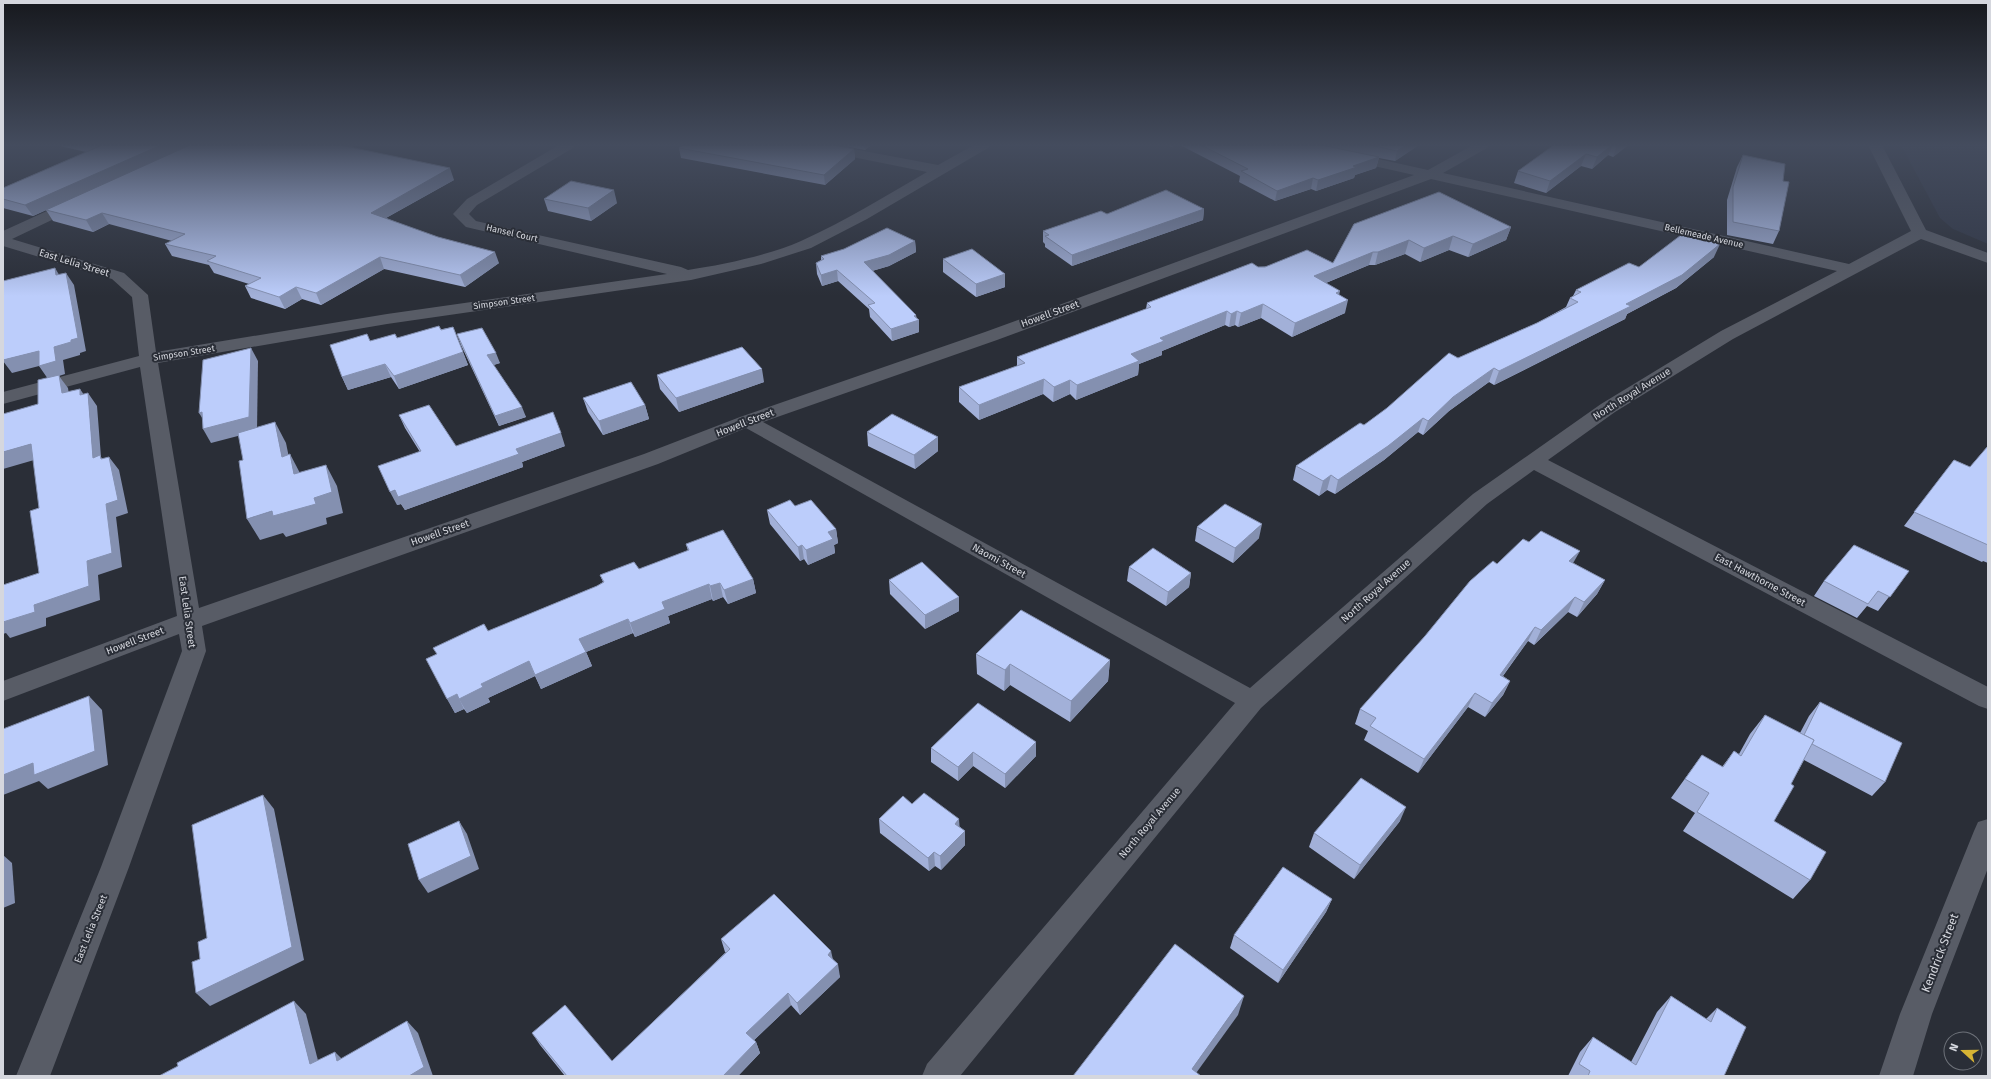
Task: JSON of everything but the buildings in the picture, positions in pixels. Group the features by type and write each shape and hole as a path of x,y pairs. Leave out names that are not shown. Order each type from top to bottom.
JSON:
{"street":[{"name":"Hansel Court","path":"483,195 472,202 461,214 471,224 692,275"},
{"name":"Simpson Street","path":"3,398 148,359 388,319 692,275 755,261 805,245 862,216 897,195"},
{"name":"Howell Street","path":"3,691 189,621 651,459 747,421 998,334 1373,195"},
{"name":"Bellemeade Avenue","path":"1525,195 1851,269"},
{"path":"1901,195 1920,233 1988,258"},
{"path":"3,237 89,198"},
{"name":"North Royal Avenue","path":"939,1076 1252,702 1480,499 1608,408 1727,335 1920,233"},
{"name":"East Lelia Street","path":"3,241 118,276 140,295 148,359 194,651 115,867 33,1076"},
{"name":"Naomi Street","path":"747,421 1252,702"},
{"name":"East Hawthorne Street","path":"1533,461 1988,699"},
{"name":"Kendrick Street","path":"1896,1076 1916,1014 1988,831"}],"shaded area":[{"path":"1928,195 1988,195 1988,244 1953,229 1940,218"}]}
